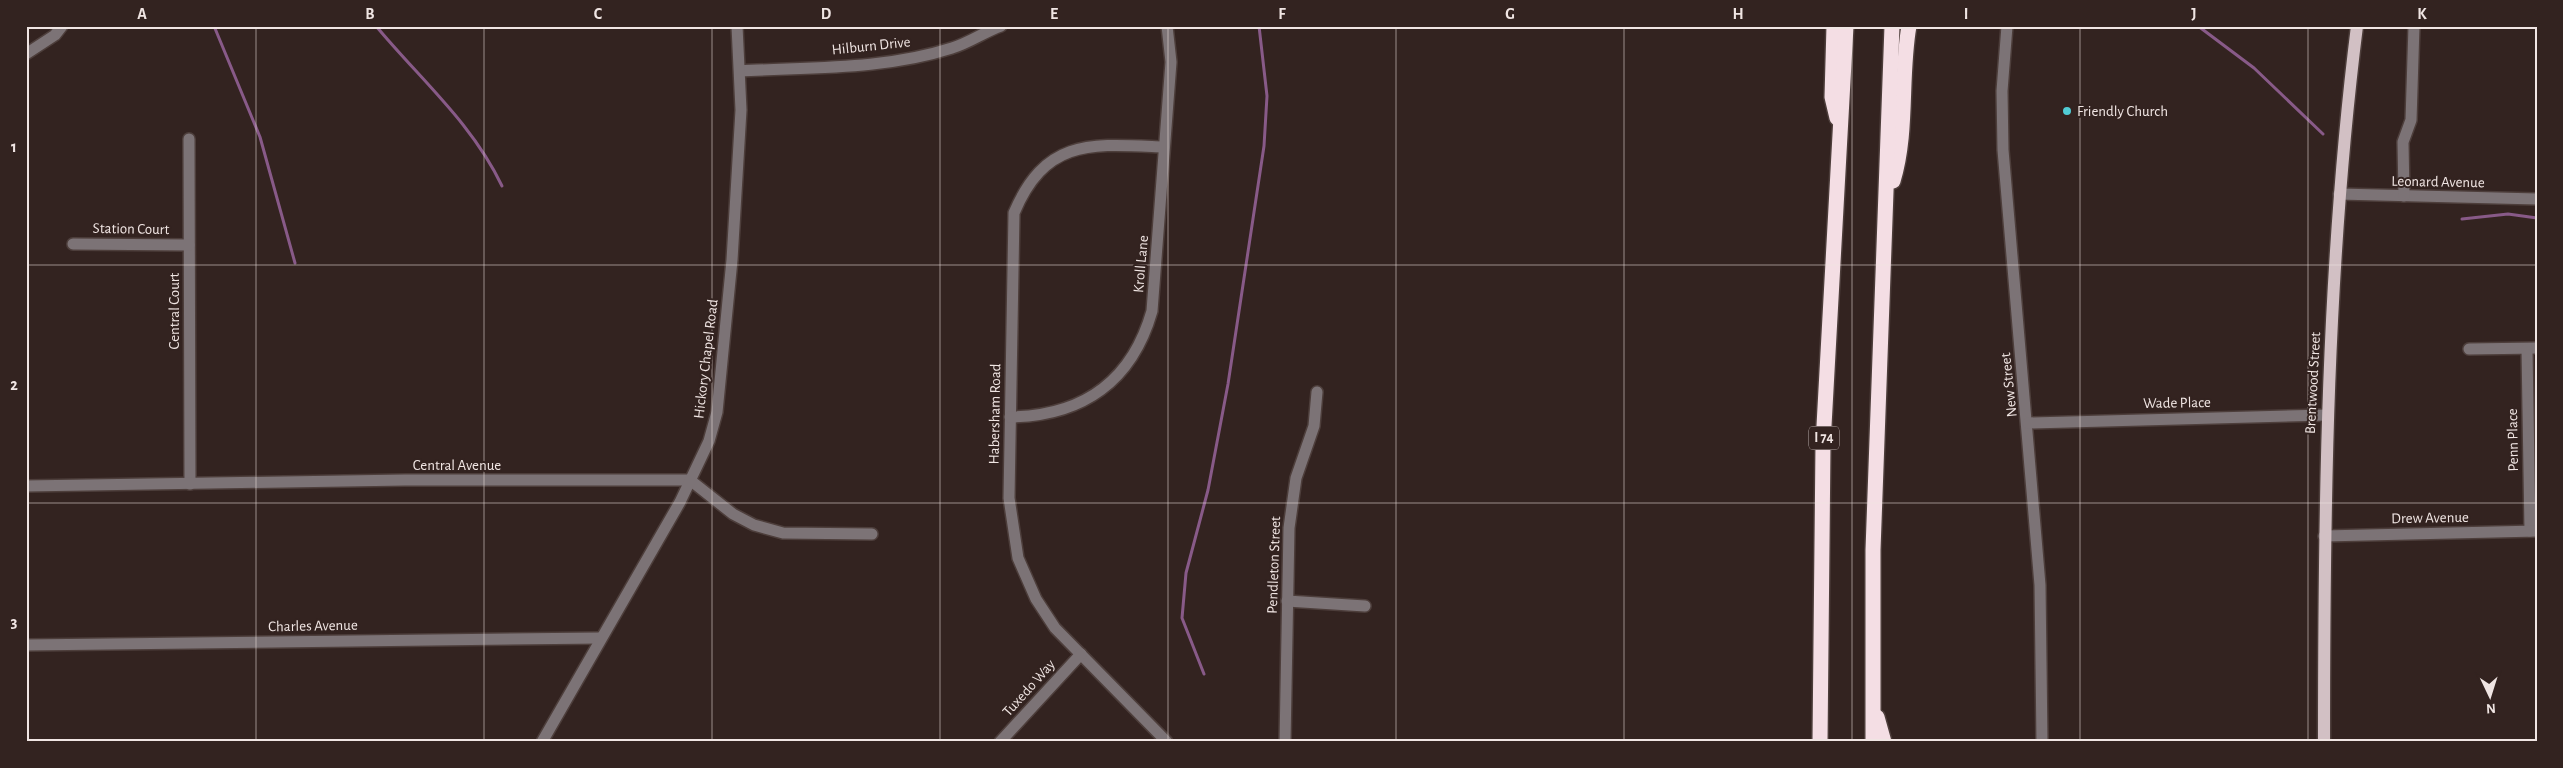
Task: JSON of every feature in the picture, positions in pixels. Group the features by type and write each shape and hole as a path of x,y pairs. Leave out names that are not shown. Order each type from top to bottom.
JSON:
{"highway":[{"path":"1834,26 1832,98 1841,134"},
{"name":"I 74","path":"1820,742 1823,444 1846,26"},
{"path":"1873,742 1873,550 1892,26"},
{"path":"1887,202 1899,160 1904,62 1909,26"},
{"path":"1872,706 1884,742"}],"main road":[{"name":"Brentwood Street","path":"2324,742 2326,415 2340,194 2357,26"}],"street":[{"path":"26,54 55,35 62,26"},
{"name":"Hickory Chapel Road","path":"542,742 600,638 680,502 709,442 721,390 741,110 738,26"},
{"name":"Hilburn Drive","path":"740,71 873,64 915,57 953,48 1001,26"},
{"name":"Kroll Lane","path":"1010,417 1051,413 1087,400 1115,379 1138,349 1152,311 1171,62 1167,26"},
{"name":"New Street","path":"2007,26 2002,91 2003,150 2028,423 2040,585 2042,742"},
{"path":"2404,196 2403,142 2411,120 2414,26"},
{"name":"Central Court","path":"189,139 190,484"},
{"name":"Habersham Road","path":"1164,147 1099,144 1076,149 1044,167 1022,194 1014,213 1009,498 1018,558 1036,599 1056,628 1167,742"},
{"name":"Leonard Avenue","path":"2340,194 2537,198"},
{"name":"Station Court","path":"73,244 189,245"},
{"path":"2469,349 2532,349"},
{"name":"Penn Place","path":"2532,349 2534,531"},
{"name":"Pendleton Street","path":"1285,742 1290,520 1296,478 1314,426 1317,392"},
{"name":"Wade Place","path":"2028,423 2326,415"},
{"name":"Central Avenue","path":"26,486 617,479 690,480"},
{"path":"690,480 733,514 754,525 783,533 872,534"},
{"name":"Drew Avenue","path":"2324,536 2534,531"},
{"path":"1288,601 1365,606"},
{"name":"Charles Avenue","path":"26,644 600,638"},
{"name":"Tuxedo Way","path":"1000,742 1081,654"}],"waterway":[{"path":"214,26 260,137 295,263"},
{"path":"376,26 461,122 490,163 502,186"},
{"path":"1204,674 1182,618 1186,573 1208,490 1228,384 1264,146 1267,96 1259,26"},
{"path":"2198,26 2254,68 2323,134"},
{"path":"2462,219 2508,214 2537,218"}],"place":[{"name":"Friendly Church","path":"2067,111"}]}
